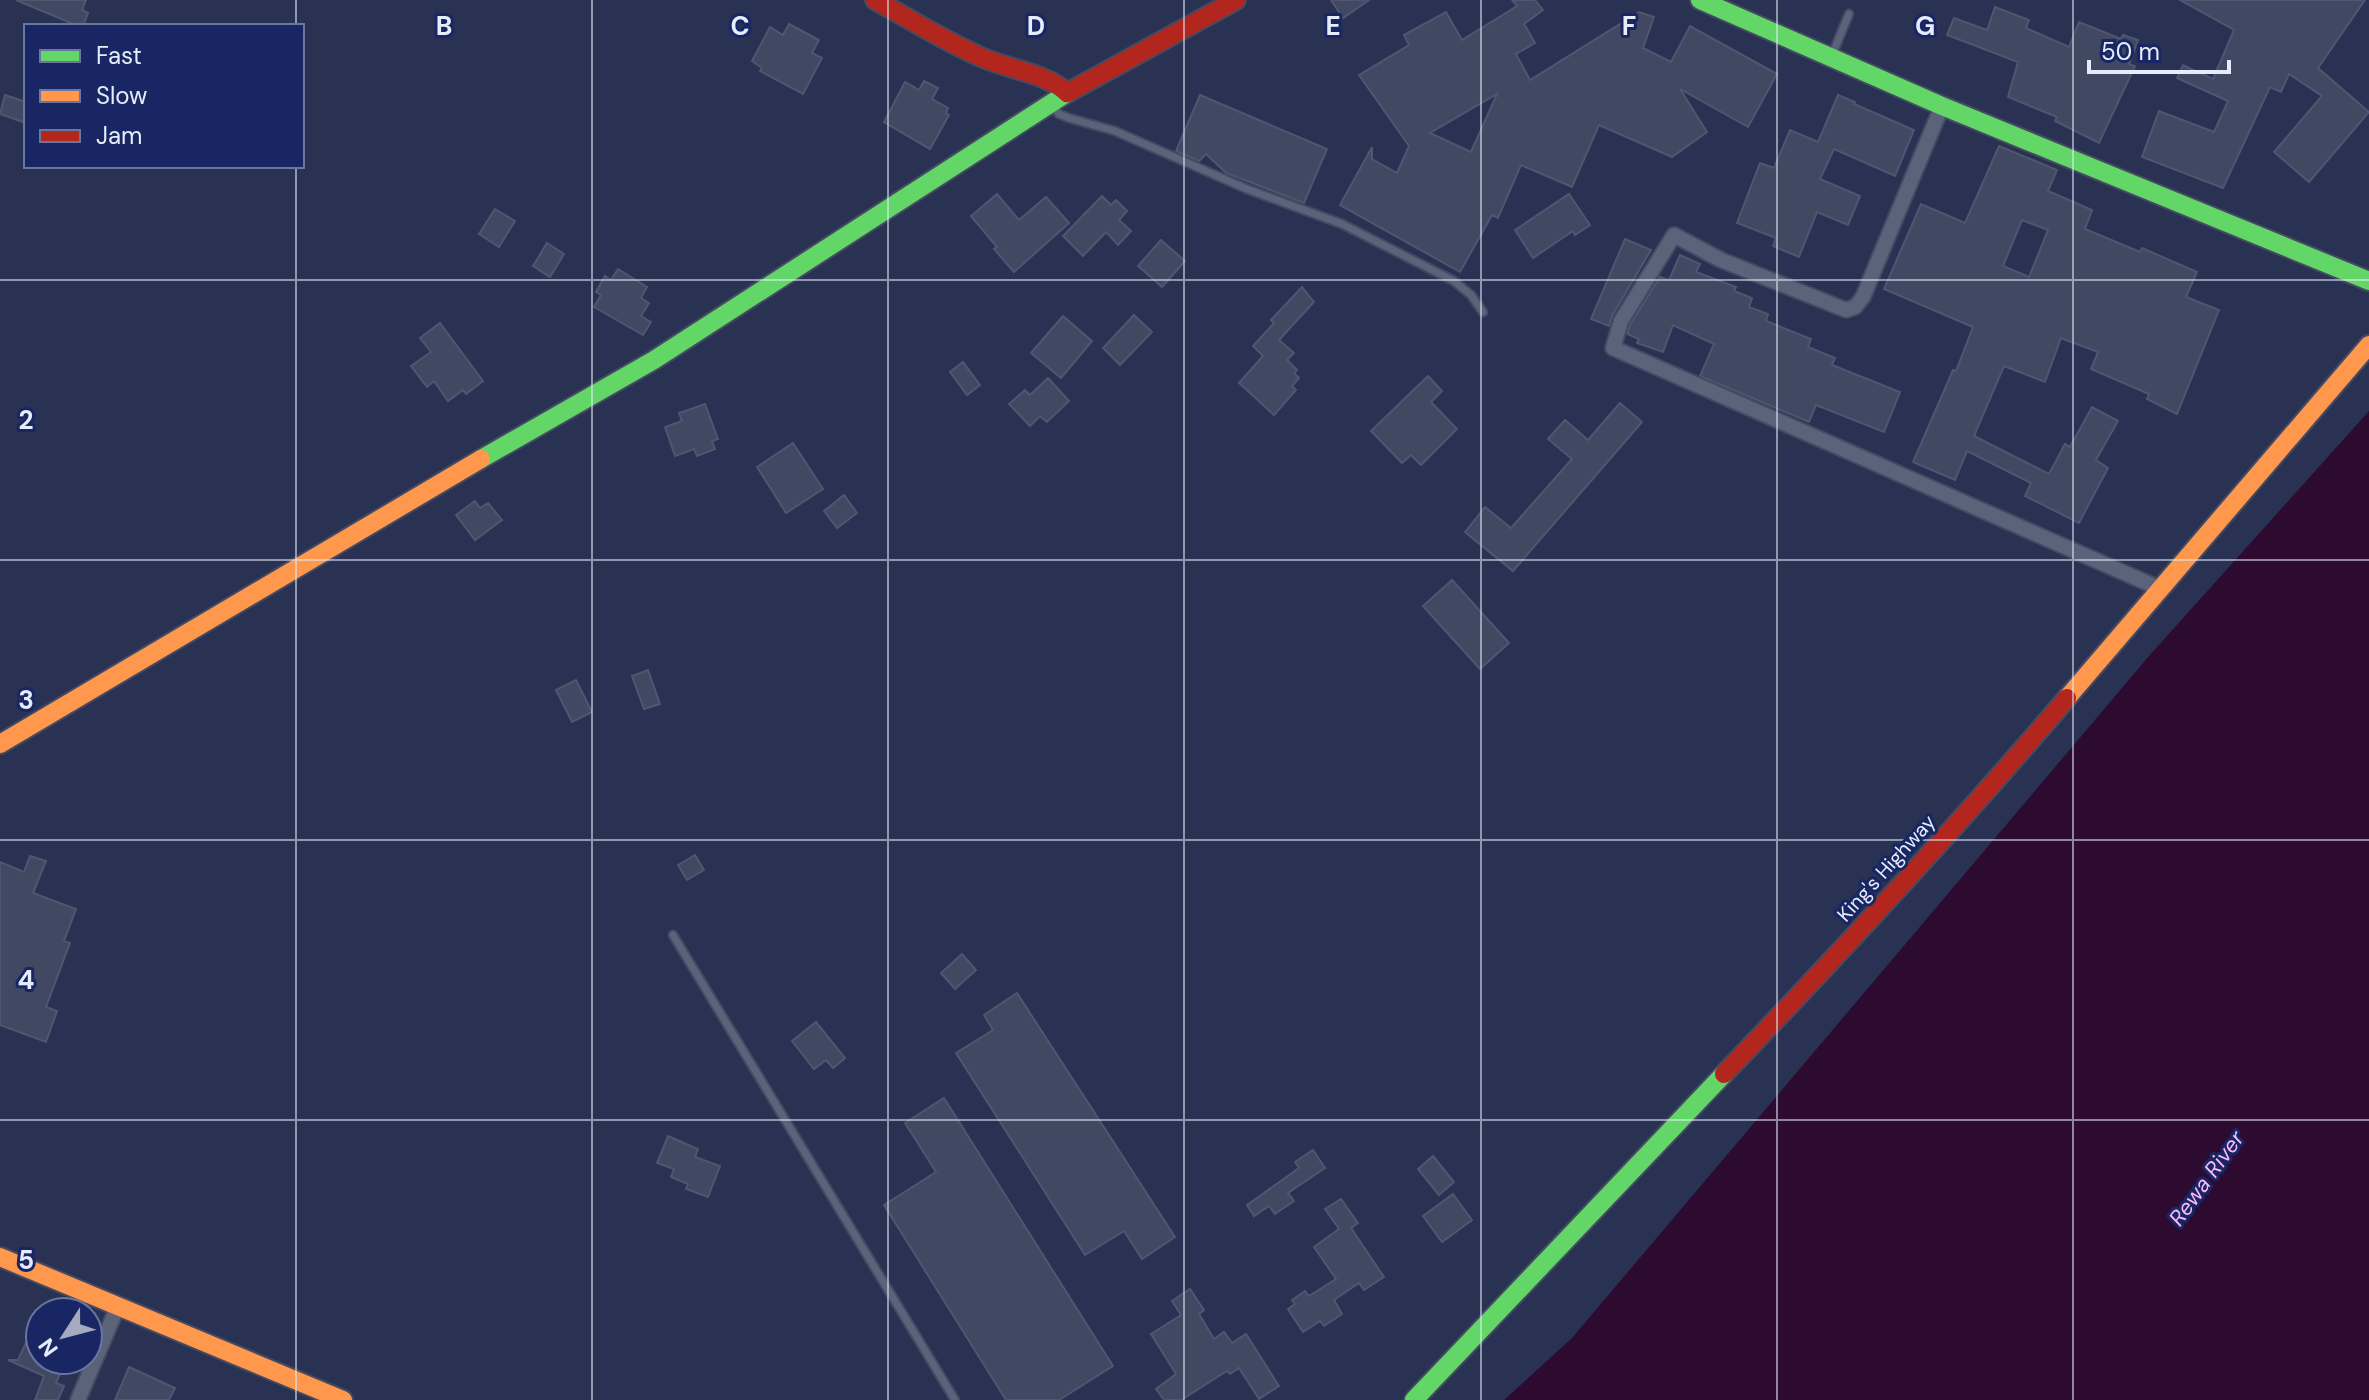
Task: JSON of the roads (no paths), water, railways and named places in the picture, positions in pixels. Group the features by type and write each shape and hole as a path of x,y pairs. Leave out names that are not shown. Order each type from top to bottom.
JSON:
{"main road":[{"path":"875,0 994,64 1026,74 1047,76 1059,83 1059,98"},
{"path":"0,744 404,503 654,360 1059,98 1236,0"},
{"path":"1700,0 1942,106 2369,281"},
{"name":"King's Highway","path":"1414,1400 1829,964 2015,759 2369,345"},
{"path":"0,1257 343,1400"}],"street":[{"path":"1942,106 1863,297 1855,307 1846,310 1721,260 1674,235 1621,321 1613,348 2161,589"},
{"path":"78,1400 118,1306"}],"lane":[{"path":"1831,57 1849,14"},
{"path":"1059,98 1059,114 1115,131 1247,189 1342,224 1454,281 1471,295 1483,312"},
{"path":"673,935 955,1400"}],"water":[{"name":"Rewa River","path":"2369,411 2369,1400 1504,1400 1572,1338 2149,656"}]}
